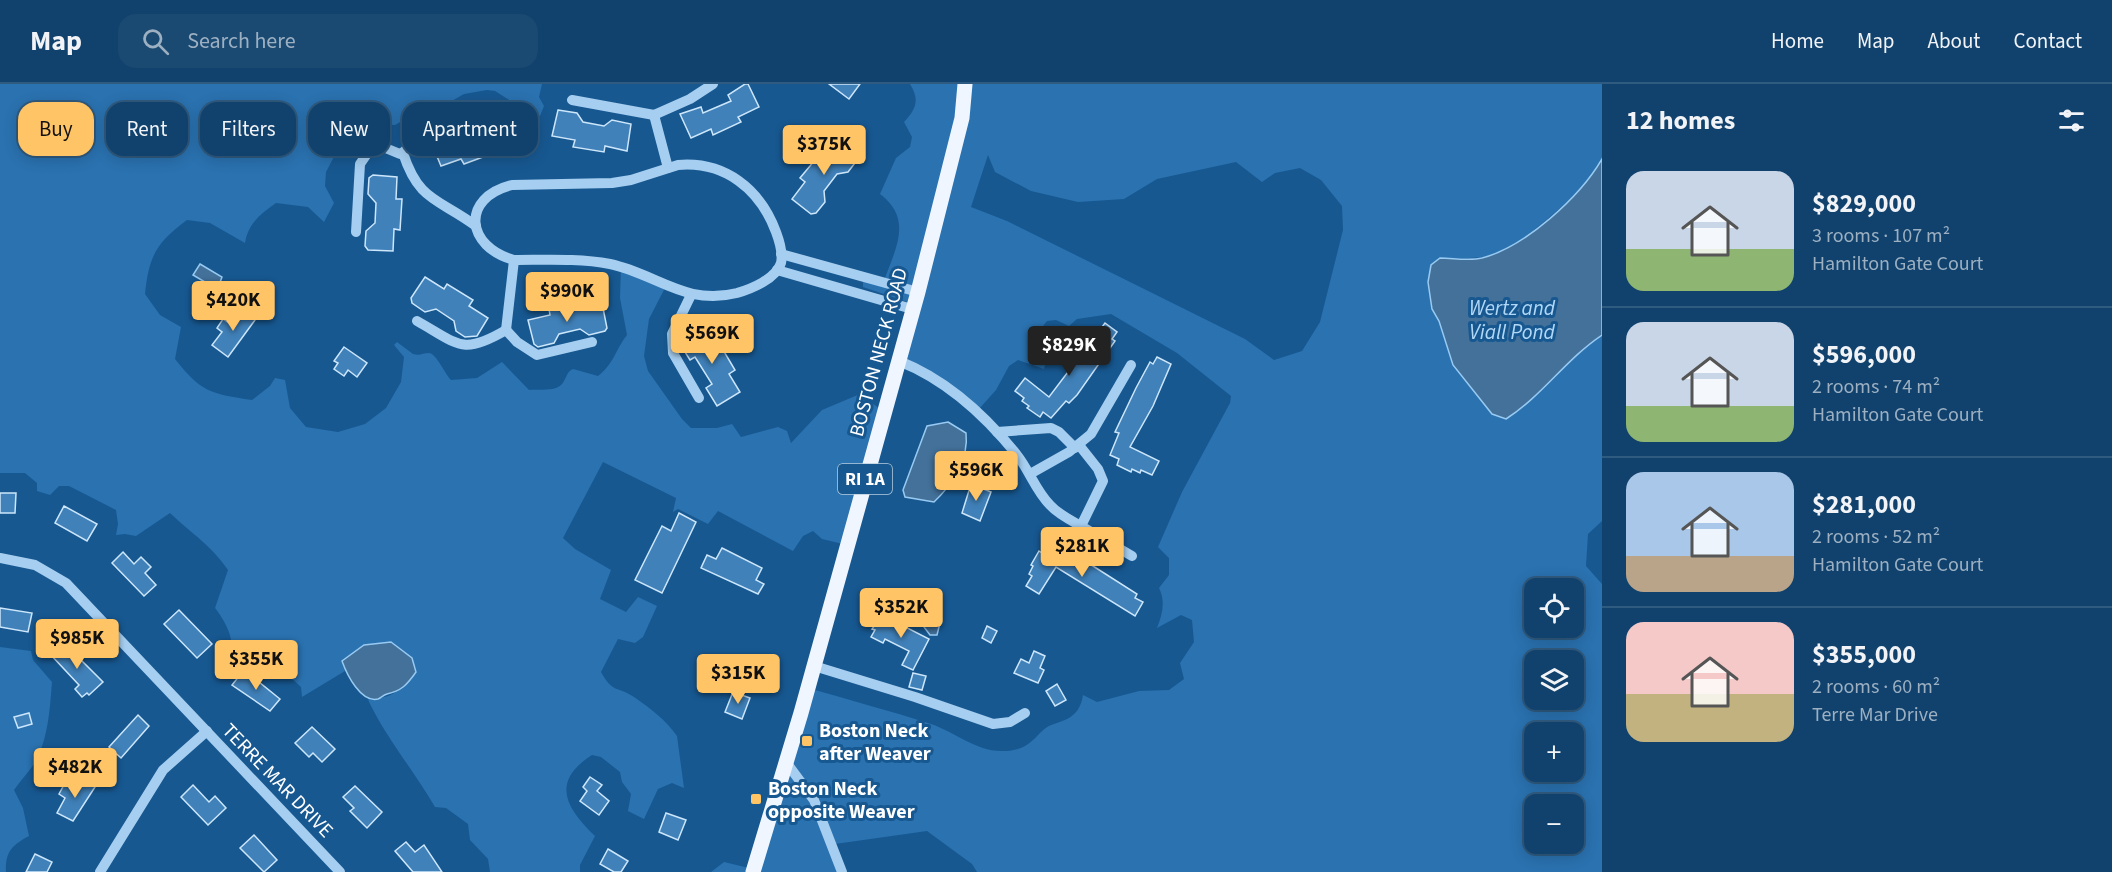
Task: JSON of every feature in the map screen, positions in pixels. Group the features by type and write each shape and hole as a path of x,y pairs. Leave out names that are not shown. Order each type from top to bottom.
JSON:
{"main road":[{"name":"BOSTON NECK ROAD","path":"753,872 814,666 918,292 962,118 965,84"}],"street":[{"path":"572,100 654,115 690,99 713,84"},
{"path":"654,115 668,168"},
{"path":"356,232 360,164 369,151 383,147 402,153"},
{"path":"404,156 408,170 422,192 476,226 486,246 499,256 514,260 609,264 691,295 720,296 749,289 765,281 777,270 781,254 772,222 759,198 728,173 698,165 678,165 631,180 612,183 512,185 488,194 479,205 476,226"},
{"path":"781,254 918,292"},
{"path":"506,330 514,260"},
{"path":"777,270 912,309"},
{"path":"860,293 864,277"},
{"path":"691,295 672,334 673,353 699,398"},
{"path":"417,321 460,345 482,344 506,330"},
{"path":"506,330 518,342 537,355 591,342"},
{"path":"899,361 921,370 946,386 998,432 1030,474 1049,505 1132,556"},
{"path":"1030,474 1077,446 1091,434 1103,417 1131,365"},
{"path":"998,432 1051,428 1077,446 1098,469 1103,481 1081,526"},
{"name":"TERRE MAR DRIVE","path":"0,558 35,565 66,583 340,872"},
{"path":"814,666 915,696 993,724 1010,722 1025,713"},
{"path":"100,872 163,770 207,731"},
{"path":"786,762 813,800 842,872"}],"shaded area":[{"path":"0,84 542,84 539,97 544,106 538,117 538,102 512,102 495,91 487,90 464,94 450,102 402,102 402,121 395,125 390,125 390,102 308,102 308,156 334,156 326,172 325,186 334,203 324,222 308,207 276,203 252,224 245,243 210,223 187,220 168,236 156,251 149,270 145,294 160,315 181,327 175,359 184,370 208,390 226,396 252,400 270,386 275,378 285,380 290,408 306,427 338,432 365,424 386,408 401,382 404,357 394,345 397,342 413,354 432,354 451,380 477,378 502,362 529,390 559,387 573,369 598,376 604,371 627,335 620,298 621,266 667,284 649,319 644,356 648,371 691,428 717,428 732,424 741,437 778,427 787,431 791,443 822,410 860,394 884,412 847,545 822,539 813,531 803,536 793,551 718,511 708,524 678,509 673,512 676,498 603,462 563,538 575,549 611,570 600,599 626,612 638,597 657,606 643,637 635,643 618,639 601,672 612,687 646,705 673,730 677,736 684,788 672,783 658,789 644,819 628,811 631,794 622,782 620,772 601,757 592,755 579,765 567,785 567,795 576,815 595,836 580,865 580,872 490,872 488,859 470,840 468,824 446,808 435,807 384,729 368,698 389,696 406,684 415,672 342,661 345,671 302,697 301,687 270,661 252,653 234,653 231,650 229,633 215,608 228,570 208,547 170,513 136,536 116,535 118,524 116,510 69,486 59,486 50,495 37,491 37,483 25,473 0,473"},
{"path":"910,84 1602,84 1602,158 1598,168 1575,195 1559,209 1503,251 1480,257 1440,258 1432,309 1492,414 1506,419 1531,400 1577,355 1602,335 1602,521 1588,534 1586,566 1602,584 1602,872 977,872 972,864 927,831 835,844 842,872 711,872 724,862 753,869 808,688 940,727 984,748 1014,750 1028,744 1048,727 1073,715 1083,695 1097,702 1139,691 1169,690 1184,679 1180,663 1194,642 1192,620 1181,615 1157,628 1163,603 1159,588 1169,575 1169,558 1158,547 1182,492 1230,403 1231,396 1177,353 1111,314 1077,319 1069,326 1056,320 1047,321 1032,340 1033,350 1038,354 1048,353 1044,369 1018,360 1009,366 996,390 979,409 903,362 916,305 863,287 863,281 885,278 894,255 899,223 890,203 880,194 896,158 910,147 912,137 904,122 915,104 915,95","holes":["988,155 995,172 1031,191 1078,202 1124,199 1157,179 1236,162 1262,182 1275,173 1300,168 1321,180 1342,206 1343,230 1320,322 1302,351 1274,360 1245,339 1007,221 971,207"]},
{"path":"0,647 31,651 33,660 52,682 48,725 39,755 14,790 23,808 29,836 18,843 8,854 6,872 0,872"}],"water":[{"name":"Wertz and Viall Pond","path":"1602,159 1602,335 1577,355 1519,410 1506,419 1492,414 1453,365 1439,321 1432,309 1428,282 1431,265 1440,258 1482,258 1516,243 1550,219 1566,204"},
{"path":"200,264 222,277 219,285 215,288 193,275"},
{"path":"948,422 966,433 965,452 953,479 934,502 905,497 903,490 927,426"},
{"path":"925,613 936,618 940,623 937,635 930,635 921,623 920,616"},
{"path":"391,642 412,658 416,672 407,684 392,693 378,699 366,697 356,687 342,661 364,645"}],"building":[{"path":"748,84 759,107 738,117 741,122 713,135 711,129 691,138 680,114 701,107 703,113 731,101 728,95"},
{"path":"829,84 860,84 849,99"},
{"path":"558,110 577,113 583,122 604,126 612,120 631,124 627,151 605,146 604,152 573,147 575,140 552,136"},
{"path":"839,139 858,154 858,159 848,172 837,174 824,191 825,202 816,213 811,214 792,199 805,182 800,178 819,154 824,158"},
{"path":"437,156 486,156 464,164 461,159 441,166"},
{"path":"373,175 397,177 396,199 402,199 400,230 394,229 393,251 368,250 365,246 366,231 375,223 376,203 368,194 369,178"},
{"path":"425,277 444,289 447,284 473,300 469,306 488,318 477,336 465,337 456,331 454,321 436,309 425,312 412,303 411,298"},
{"path":"578,302 580,308 602,303 607,328 605,331 589,335 580,329 559,334 554,343 538,347 534,344 528,320 550,315 549,309"},
{"path":"239,309 255,320 228,357 212,345 222,332 217,328 223,319 229,323"},
{"path":"1105,323 1117,332 1112,339 1115,341 1077,395 1069,403 1066,401 1051,418 1043,412 1040,417 1027,408 1029,406 1022,401 1024,398 1015,391 1025,378 1049,397"},
{"path":"702,328 713,346 719,343 735,370 729,374 740,392 717,406 706,388 712,384 695,357 690,360 680,344 680,341"},
{"path":"344,347 367,363 357,377 348,370 344,376 334,369 338,363 334,361"},
{"path":"1157,357 1171,364 1153,406 1130,447 1159,461 1152,475 1141,470 1140,473 1132,469 1131,472 1117,465 1119,459 1110,455 1119,433 1115,432 1136,388 1150,362 1153,364"},
{"path":"971,484 991,492 980,521 962,513"},
{"path":"0,493 16,493 15,513 0,513"},
{"path":"64,506 97,524 87,541 55,523"},
{"path":"679,513 696,522 662,593 635,580 662,526 671,531"},
{"path":"1050,546 1070,558 1072,554 1082,559 1137,594 1135,598 1143,602 1135,616 1056,567 1039,594 1026,586 1032,576 1029,574 1033,566 1031,565 1039,551 1045,555"},
{"path":"722,548 762,568 756,580 764,584 758,594 701,568 707,555 716,559"},
{"path":"123,552 134,564 141,557 151,567 145,573 156,585 144,596 112,563"},
{"path":"0,608 32,613 28,632 0,627"},
{"path":"179,610 212,644 197,658 164,624"},
{"path":"882,615 929,639 913,670 902,665 909,651 885,639 883,643 871,637 875,630 872,629"},
{"path":"987,626 997,631 991,643 982,638"},
{"path":"63,642 103,682 89,695 87,693 82,697 75,689 79,685 50,654"},
{"path":"1034,651 1045,656 1040,668 1044,670 1038,683 1014,673 1021,659 1029,663"},
{"path":"244,670 280,699 270,711 232,685"},
{"path":"913,673 926,676 922,690 909,687"},
{"path":"1057,684 1066,700 1055,706 1046,691"},
{"path":"733,692 750,698 742,719 725,712"},
{"path":"29,713 32,724 18,728 14,717"},
{"path":"138,715 149,726 121,758 109,747"},
{"path":"312,727 335,749 322,762 313,753 309,757 295,743"},
{"path":"590,777 602,785 597,791 609,801 599,815 580,801 587,791 583,787"},
{"path":"79,778 95,787 73,821 57,813 65,798 59,794 65,783 73,788"},
{"path":"193,785 209,802 215,796 226,808 208,825 181,797"},
{"path":"355,786 382,812 367,828 350,811 354,808 343,797"},
{"path":"666,813 686,820 678,840 659,832"},
{"path":"254,835 277,860 264,872 240,848"},
{"path":"406,842 415,852 424,845 442,872 413,872 395,851"},
{"path":"608,849 628,861 621,872 614,872 600,864"},
{"path":"35,854 52,862 47,872 26,872"}],"place":[{"name":"Boston Neck after Weaver","path":"807,741"},
{"name":"Boston Neck opposite Weaver","path":"756,799"}]}
